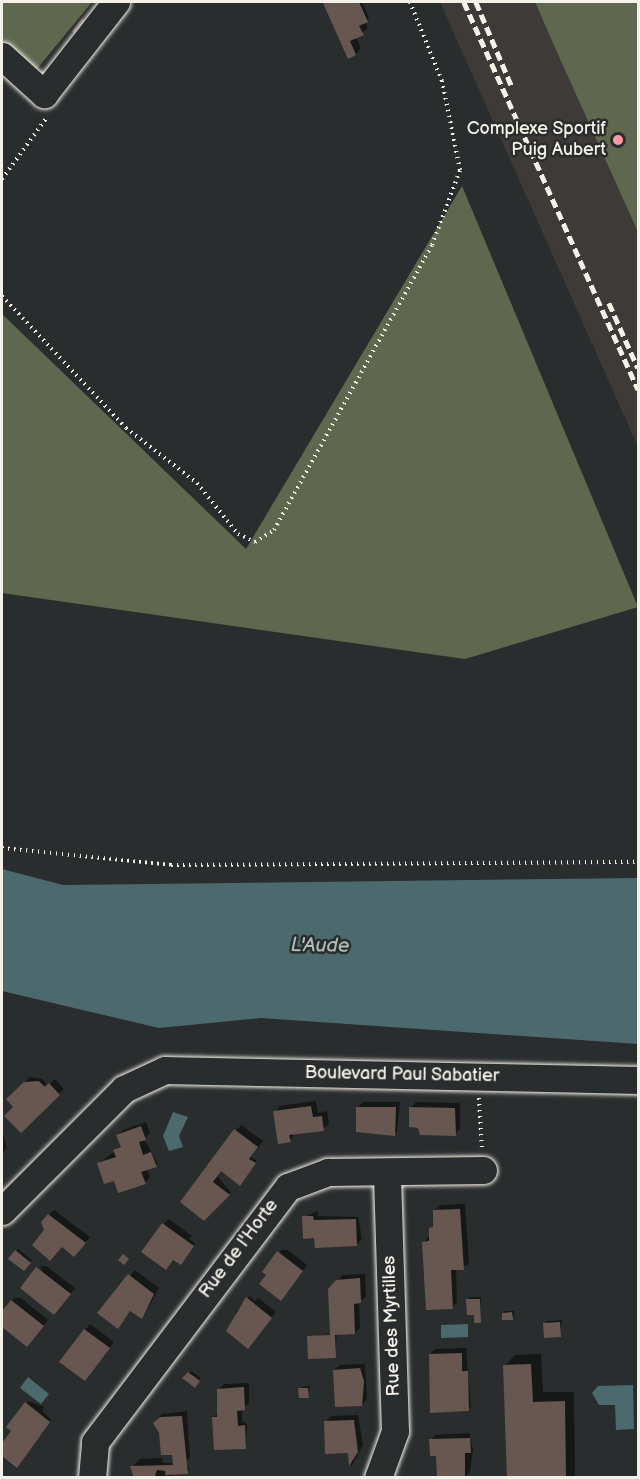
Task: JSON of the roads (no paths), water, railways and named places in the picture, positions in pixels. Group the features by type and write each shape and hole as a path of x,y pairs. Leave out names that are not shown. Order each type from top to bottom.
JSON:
{"street":[{"path":"2,56 44,94 116,2"},
{"name":"Boulevard Paul Sabatier","path":"2,1211 124,1089 165,1070 639,1080"},
{"name":"Rue de l'Horte","path":"92,1478 95,1442 288,1186 328,1172 483,1170"},
{"name":"Rue des Myrtilles","path":"378,1478 395,1431 387,1172"}],"water":[{"name":"L'Aude","path":"2,869 63,885 638,878 638,1044 261,1018 159,1028 2,991"},
{"path":"173,1112 188,1117 179,1136 183,1147 169,1151 163,1136"},
{"path":"468,1324 468,1337 441,1338 441,1325"},
{"path":"28,1377 49,1394 41,1404 20,1388"},
{"path":"633,1385 634,1429 616,1430 615,1405 599,1405 592,1393 598,1386"}],"railway":[{"path":"464,2 638,390"},
{"path":"476,2 512,87"},
{"path":"609,303 638,368"}],"place":[{"name":"Complexe Sportif Puig Aubert","path":"618,140"}]}
